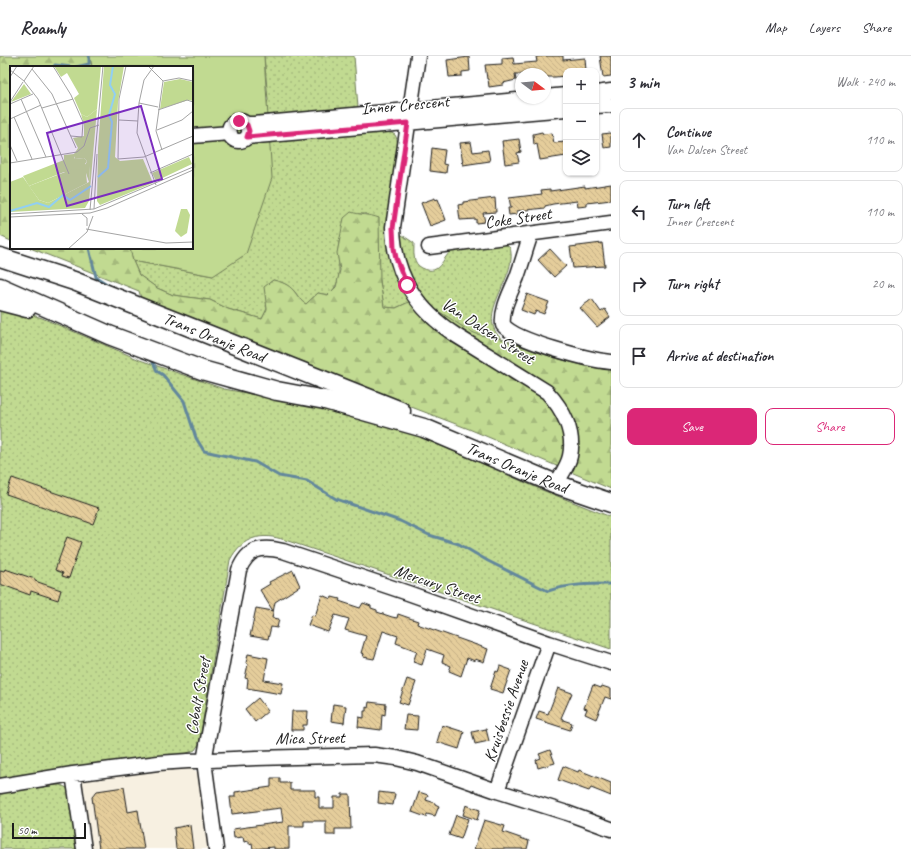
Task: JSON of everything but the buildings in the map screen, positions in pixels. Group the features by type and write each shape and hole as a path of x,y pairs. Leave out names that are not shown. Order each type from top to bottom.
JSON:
{"main road":[{"name":"Trans Oranje Road","path":"0,257 74,281 400,410 424,428"},
{"name":"Trans Oranje Road","path":"0,286 84,324 155,353 202,370 277,391 325,400 424,428 556,484 611,503"},
{"path":"0,301 84,324"}],"street":[{"name":"Van Dalsen Street","path":"418,56 393,228 394,248 401,272 418,304 446,329 548,392 557,403 567,422 571,447 568,461 556,484"},
{"path":"599,93 611,91"},
{"path":"551,97 563,96"},
{"name":"Inner Crescent","path":"408,117 515,101"},
{"path":"599,106 611,105"},
{"name":"Inner Crescent","path":"193,136 230,133 233,138 242,141 247,130 408,117 563,109"},
{"name":"Coke Street","path":"429,247 611,223"},
{"path":"531,234 505,306 502,320 505,327 516,335 528,340 584,357 611,362"},
{"name":"Mercury Street","path":"250,553 261,548 283,551 611,663"},
{"name":"Cobalt Street","path":"216,849 204,761 239,570 245,558 250,553"},
{"name":"Kruisbessie Avenue","path":"497,791 549,643"},
{"name":"Mica Street","path":"0,786 73,774 158,763 256,758 374,755 417,763 611,829"},
{"path":"73,774 84,849"}],"shaded area":[{"path":"186,767 212,778 221,849 90,849 81,780"}],"green space":[{"path":"0,56 90,56 92,66 10,66 10,241 0,236"},
{"path":"90,56 264,56 272,178 246,254 213,276 133,261 130,249 193,249 193,66 92,66"},
{"path":"264,56 354,56 360,133 392,133 396,136 398,144 387,225 414,243 415,260 419,266 429,270 434,270 438,267 451,251 456,248 471,245 500,243 504,243 509,247 511,259 494,308 492,320 495,330 503,340 482,337 470,332 441,313 409,302 396,308 384,307 367,214 358,214 341,236 338,252 338,281 328,295 318,293 306,304 290,287 273,280 265,287 267,309 262,319 228,309 210,300 173,295 157,288 139,275 133,261 213,276 268,100"},
{"path":"351,212 379,218 380,281 384,307 396,308 409,302 421,305 449,317 464,328 476,334 500,339 571,362 611,370 611,489 469,429 275,355 142,302 139,291 33,249 130,249 133,261 139,275 157,288 173,295 210,300 228,309 262,319 267,309 264,287 273,280 289,287 306,304 318,293 328,295 336,287 340,270 337,253 344,218"},
{"path":"0,305 42,318 140,360 224,389 339,410 376,420 426,439 542,490 611,517 611,649 285,540 268,537 253,538 240,546 230,560 199,744 195,750 185,754 0,778"},
{"path":"57,785 67,788 70,799 76,849 0,849 0,793"}],"waterway":[{"path":"80,66 89,64 89,56"},
{"path":"54,66 63,66"},
{"path":"89,249 96,277 110,286"},
{"path":"152,360 157,371 163,375 184,401 196,438 204,451 255,462 279,476 307,481 336,499 400,521 429,535 459,544 488,561 548,591 587,584 611,584"}],"route":[{"path":"239,121 247,125 249,134 247,137 408,123 393,228 396,258 407,285"}]}
